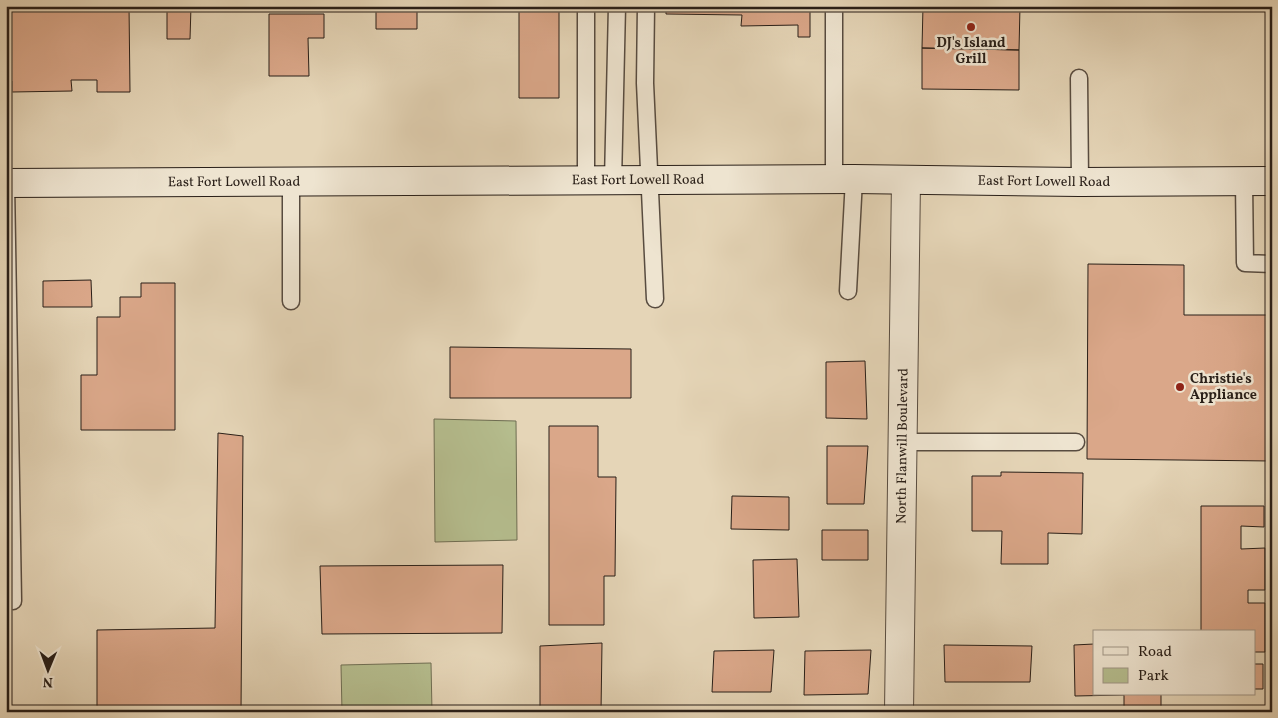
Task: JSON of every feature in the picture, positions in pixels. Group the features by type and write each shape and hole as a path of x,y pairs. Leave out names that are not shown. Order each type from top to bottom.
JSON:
{"main road":[{"name":"East Fort Lowell Road","path":"6,183 844,179 1080,182 1272,181"},
{"name":"North Flanwill Boulevard","path":"899,712 906,180"}],"lane":[{"path":"586,6 586,181"},
{"path":"613,181 617,6"},
{"path":"646,6 645,83 655,299"},
{"path":"834,6 848,291"},
{"path":"1079,78 1080,182"},
{"path":"1244,181 1245,264 1272,264"},
{"path":"291,182 291,301"},
{"path":"6,183 13,601"},
{"path":"903,442 1076,442"}],"green space":[{"path":"434,419 516,421 517,540 435,542"},
{"path":"431,663 432,712 342,712 341,665"}],"building":[{"path":"6,6 129,6 130,92 97,92 97,80 71,80 72,91 12,92 12,81 6,81"},
{"path":"167,6 191,6 190,39 167,39"},
{"path":"376,6 417,6 417,29 376,29"},
{"path":"519,6 559,6 559,98 519,98"},
{"path":"666,6 810,6 810,37 798,37 798,25 741,26 742,15 666,14"},
{"name":"DJ's Island Grill","path":"923,6 1020,6 1019,50 922,48"},
{"path":"269,14 324,14 324,38 308,38 309,76 269,76"},
{"path":"922,48 1019,50 1019,90 922,89"},
{"name":"Christie's Appliance","path":"1088,264 1184,265 1184,315 1272,315 1272,461 1087,459"},
{"path":"91,280 92,307 43,307 43,281"},
{"path":"141,283 175,283 175,430 81,430 81,375 97,375 97,317 120,317 120,297 141,297"},
{"path":"450,347 631,349 631,398 450,398"},
{"path":"865,361 867,419 826,418 826,362"},
{"path":"549,426 598,426 598,477 616,477 615,576 604,576 604,625 549,625"},
{"path":"218,433 243,436 241,712 97,712 97,630 215,628"},
{"path":"827,446 868,446 864,504 827,504"},
{"path":"1001,472 1083,473 1082,534 1048,533 1048,564 1001,564 1002,531 972,531 972,476 1001,476"},
{"path":"732,496 789,497 789,530 731,529"},
{"path":"1201,506 1264,506 1264,527 1241,526 1241,549 1265,548 1265,590 1248,590 1248,603 1265,603 1265,652 1256,652 1256,630 1201,630"},
{"path":"822,530 868,530 868,560 822,560"},
{"path":"797,559 799,617 754,618 753,560"},
{"path":"503,565 502,633 322,634 320,566"},
{"path":"602,643 601,712 540,712 540,646"},
{"path":"1093,644 1093,696 1075,696 1074,645"},
{"path":"944,645 1032,646 1030,682 945,682"},
{"path":"774,650 771,692 712,692 714,651"},
{"path":"871,650 868,694 804,695 805,651"},
{"path":"1256,664 1263,664 1263,689 1256,689"},
{"path":"1124,696 1161,696 1161,712 1124,712"},
{"path":"1203,708 1241,708 1241,712 1203,712"}],"place":[{"name":"DJ's Island Grill","path":"971,27"},
{"name":"Christie's Appliance","path":"1180,387"}]}
